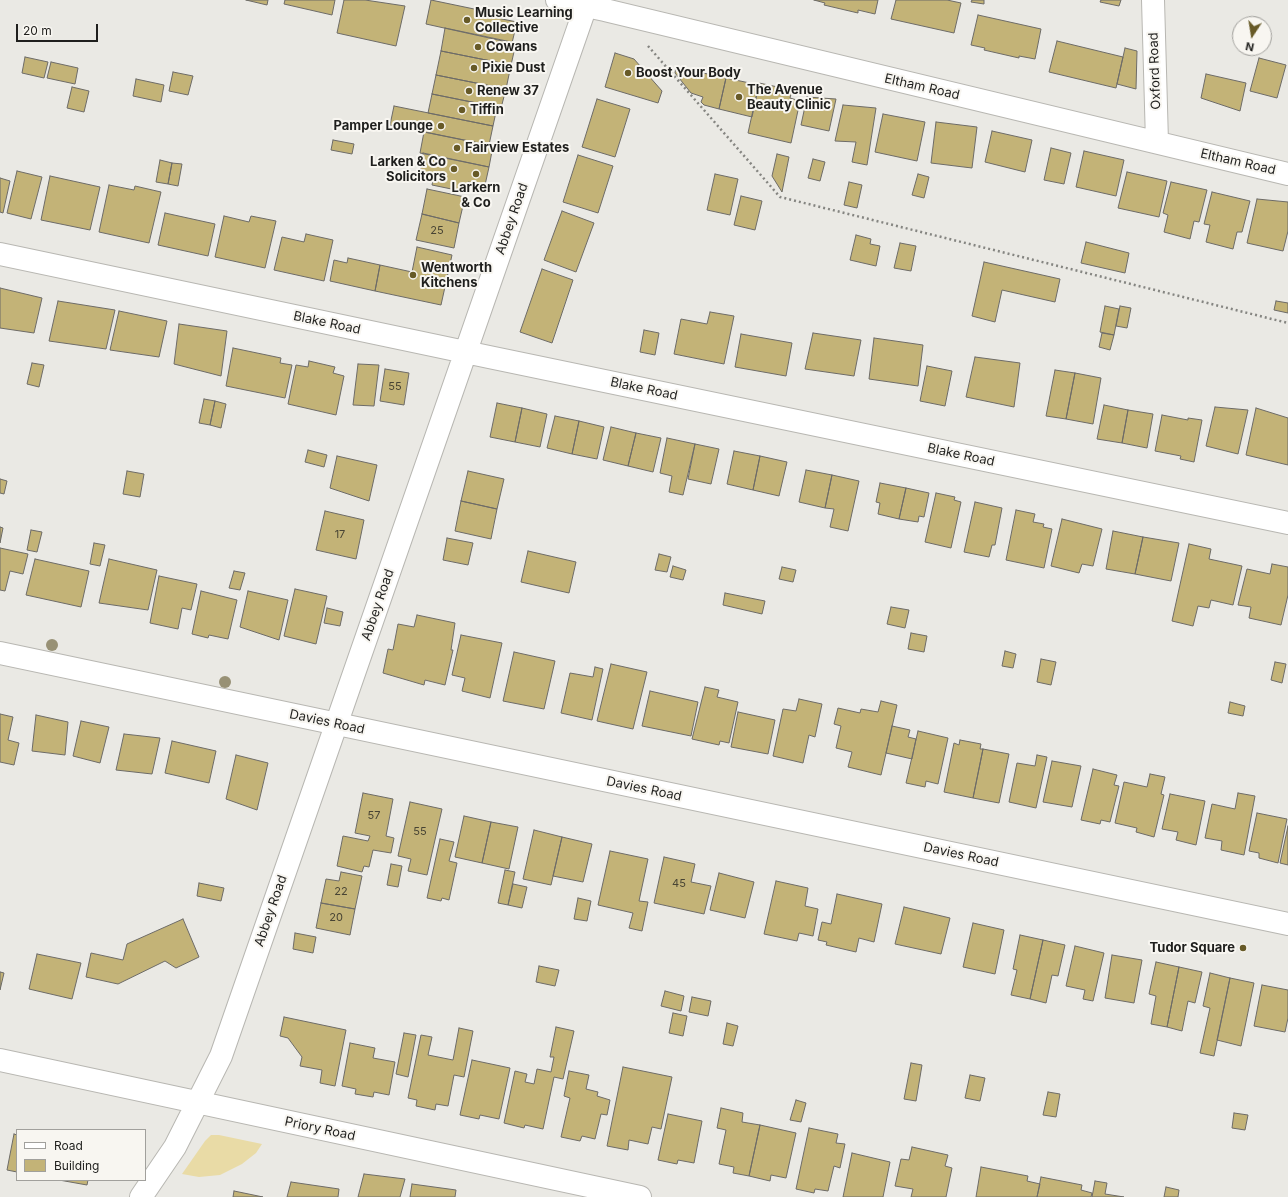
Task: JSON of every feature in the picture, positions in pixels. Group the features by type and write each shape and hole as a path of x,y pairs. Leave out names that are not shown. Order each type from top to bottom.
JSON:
{"street":[{"name":"Eltham Road","path":"557,0 587,3 648,21 1288,174"},
{"name":"Oxford Road","path":"1153,0 1156,142"},
{"name":"Abbey Road","path":"141,1197 175,1147 220,1056 337,724 587,3"},
{"name":"Blake Road","path":"0,254 1288,523"},
{"name":"Davies Road","path":"0,653 1288,924"},
{"name":"Priory Road","path":"0,1060 640,1197"}],"path":[{"path":"648,21 643,41 780,197 1288,323"}],"shaded area":[{"path":"211,1135 219,1135 262,1144 256,1153 242,1164 220,1175 199,1177 182,1174 205,1141"}],"building":[{"path":"246,0 268,0 267,5"},
{"path":"285,0 335,0 332,15 284,4"},
{"path":"344,0 365,0 405,6 396,46 337,33"},
{"name":"Music Learning Collective","path":"431,0 498,14 497,18 517,22 512,43 426,24"},
{"path":"814,0 878,0 875,14 858,10 858,13 824,5 825,3"},
{"path":"896,0 947,0 961,3 954,33 891,19"},
{"path":"972,0 984,0 984,4 971,2"},
{"path":"1101,0 1121,0 1119,6 1100,2"},
{"path":"978,15 1041,29 1035,59 1019,56 1019,58 984,50 985,48 971,45"},
{"name":"Cowans","path":"445,28 516,43 511,65 441,51"},
{"path":"1057,41 1123,57 1116,88 1049,72"},
{"path":"1125,48 1137,51 1136,89 1117,84"},
{"name":"Pixie Dust","path":"441,51 511,65 506,89 436,75"},
{"name":"Boost Your Body","path":"615,53 634,59 662,91 658,103 605,87"},
{"path":"25,57 48,62 44,78 22,73"},
{"path":"1259,58 1286,65 1277,98 1250,91"},
{"path":"51,62 78,68 75,84 47,78"},
{"path":"676,67 726,78 719,109 704,105 701,102 703,97 691,93 675,73"},
{"path":"173,72 193,76 188,95 169,91"},
{"path":"1206,74 1246,83 1240,111 1201,98"},
{"name":"Renew 37","path":"436,75 506,89 501,108 432,94"},
{"name":"The Avenue Beauty Clinic","path":"726,78 759,85 752,117 719,109"},
{"path":"136,79 164,85 161,102 133,96"},
{"path":"759,83 792,90 790,98 800,101 791,143 748,133"},
{"path":"72,87 89,91 84,112 67,108"},
{"name":"Tiffin","path":"432,94 497,107 493,126 428,113"},
{"path":"807,97 836,99 829,131 801,125"},
{"path":"597,99 630,109 615,157 582,147"},
{"path":"843,105 876,108 867,165 852,162 856,142 835,141"},
{"name":"Pamper Lounge","path":"394,106 493,126 489,145 390,125"},
{"path":"883,114 925,122 917,161 875,152"},
{"path":"936,122 977,127 972,168 931,163"},
{"path":"992,131 1032,140 1025,172 985,162"},
{"name":"Fairview Estates","path":"424,132 493,146 489,167 420,153"},
{"path":"333,140 354,144 352,154 331,150"},
{"path":"1051,148 1071,153 1064,184 1044,180"},
{"path":"1084,151 1124,160 1116,196 1076,187"},
{"path":"423,153 489,167 485,185 468,182 466,192 432,185 434,175 420,172"},
{"path":"777,154 789,157 782,192 772,176"},
{"path":"578,155 613,166 598,213 563,202"},
{"path":"813,159 825,162 820,181 808,178"},
{"path":"160,160 172,163 168,184 156,182"},
{"path":"172,163 182,164 178,186 168,184"},
{"path":"17,171 42,177 31,219 7,213"},
{"path":"1127,172 1167,181 1159,217 1118,208"},
{"path":"715,174 738,179 730,215 707,210"},
{"path":"918,174 929,177 924,198 912,195"},
{"path":"50,176 100,187 90,230 41,220"},
{"path":"0,178 10,181 3,213 0,212"},
{"path":"849,182 862,185 857,208 844,205"},
{"path":"1171,182 1207,190 1199,222 1194,221 1190,239 1164,232 1168,215 1163,213"},
{"path":"109,185 134,190 135,186 161,192 149,243 99,232"},
{"path":"427,189 465,197 459,223 422,214"},
{"path":"1212,192 1250,201 1242,232 1237,232 1233,249 1206,242 1210,225 1204,224"},
{"path":"741,196 762,201 755,230 734,225"},
{"path":"1257,199 1288,202 1288,231 1283,251 1247,243"},
{"path":"562,211 594,223 576,272 544,260"},
{"path":"165,213 215,224 208,256 158,245"},
{"path":"422,214 459,223 454,248 416,240"},
{"path":"224,216 249,222 251,216 276,221 265,268 215,257"},
{"path":"306,234 333,240 324,281 274,270 282,237 304,242"},
{"path":"856,235 871,239 870,244 880,246 876,266 850,260"},
{"path":"1086,242 1129,253 1125,273 1081,263"},
{"path":"900,243 916,246 911,271 894,268"},
{"name":"Wentworth Kitchens","path":"417,247 452,255 441,305 375,291 380,265 412,272"},
{"path":"348,258 380,265 375,291 330,281 334,260 347,263"},
{"path":"984,262 1060,279 1055,302 1002,290 995,322 972,316"},
{"path":"542,269 573,280 552,343 520,332"},
{"path":"0,288 42,298 34,333 0,328"},
{"path":"58,301 115,310 106,349 49,341"},
{"path":"1276,301 1288,303 1288,313 1274,310"},
{"path":"1105,306 1119,309 1114,335 1100,332"},
{"path":"1120,306 1131,308 1127,328 1116,326"},
{"path":"119,311 167,321 159,357 110,350"},
{"path":"710,312 734,316 724,364 674,354 681,319 707,324"},
{"path":"179,324 227,331 221,376 174,364"},
{"path":"644,330 659,333 655,355 640,352"},
{"path":"813,333 861,340 854,376 805,369"},
{"path":"1102,333 1114,335 1110,350 1099,347"},
{"path":"741,334 792,343 786,376 735,367"},
{"path":"874,338 923,345 918,386 869,379"},
{"path":"233,348 281,358 280,363 292,365 285,398 226,386"},
{"path":"975,357 1020,363 1014,407 966,397"},
{"path":"309,361 335,367 333,373 344,376 336,415 288,404 296,365 308,367"},
{"path":"32,363 44,365 39,387 27,384"},
{"path":"358,364 379,365 374,406 353,405"},
{"path":"927,366 952,371 945,406 920,401"},
{"path":"385,369 409,373 404,405 380,401"},
{"path":"1055,370 1075,373 1066,419 1046,416"},
{"path":"1075,373 1101,378 1093,424 1066,419"},
{"path":"204,399 215,401 210,425 199,423"},
{"path":"215,401 226,404 221,428 210,425"},
{"path":"497,403 522,408 515,442 490,437"},
{"path":"1104,405 1128,410 1122,443 1097,439"},
{"path":"1215,407 1248,410 1238,454 1206,446"},
{"path":"522,408 547,414 540,447 515,442"},
{"path":"1256,408 1288,418 1288,465 1246,455"},
{"path":"1128,410 1153,414 1147,448 1122,443"},
{"path":"1162,415 1188,420 1188,418 1202,420 1194,462 1180,459 1181,456 1155,451"},
{"path":"555,416 579,421 572,454 547,448"},
{"path":"579,421 604,427 597,459 572,454"},
{"path":"611,427 636,433 628,466 603,460"},
{"path":"636,433 661,438 653,472 628,466"},
{"path":"667,438 695,444 683,495 669,492 672,476 660,473"},
{"path":"695,444 719,449 711,484 688,479"},
{"path":"308,450 327,455 324,467 305,462"},
{"path":"734,451 760,456 753,490 727,484"},
{"path":"337,456 377,465 369,501 330,488"},
{"path":"760,456 787,462 779,496 753,490"},
{"path":"806,470 832,475 825,508 799,502"},
{"path":"127,471 144,474 140,497 123,494"},
{"path":"468,471 504,479 497,509 461,501"},
{"path":"832,475 859,481 848,531 830,527 834,509 825,508"},
{"path":"0,479 7,481 4,494 0,493"},
{"path":"880,483 906,488 899,519 878,514 880,503 876,502"},
{"path":"906,488 929,493 924,517 919,516 918,522 899,519"},
{"path":"936,493 955,497 954,500 961,502 951,548 925,542"},
{"path":"461,501 497,509 491,539 455,531"},
{"path":"975,502 1002,508 995,545 992,545 989,557 964,552"},
{"path":"1016,510 1035,514 1033,522 1044,524 1043,527 1052,529 1044,568 1006,560"},
{"path":"325,511 364,520 356,559 316,550"},
{"path":"1062,519 1102,529 1093,566 1082,564 1079,573 1051,566"},
{"path":"0,527 3,528 0,543"},
{"path":"31,530 42,532 37,552 27,550"},
{"path":"1113,531 1143,537 1135,574 1106,569"},
{"path":"1143,537 1179,543 1171,581 1135,574"},
{"path":"447,538 473,543 468,565 443,560"},
{"path":"94,543 105,545 100,566 90,564"},
{"path":"1189,544 1211,549 1209,559 1242,566 1233,605 1211,600 1209,608 1198,606 1193,626 1172,621"},
{"path":"0,548 28,554 23,574 10,571 5,591 0,590"},
{"path":"528,551 576,562 569,593 521,582"},
{"path":"659,554 671,557 667,572 655,570"},
{"path":"35,559 89,571 81,607 26,595"},
{"path":"109,559 157,570 148,610 99,603"},
{"path":"1272,564 1288,567 1288,595 1281,625 1249,618 1251,607 1238,605 1247,569 1270,574"},
{"path":"673,566 686,570 683,580 670,577"},
{"path":"782,567 796,570 793,582 779,579"},
{"path":"234,571 245,573 240,590 229,588"},
{"path":"159,576 197,584 191,610 182,608 178,629 150,623"},
{"path":"295,589 327,596 316,644 284,636"},
{"path":"201,591 237,600 228,639 209,635 208,638 192,634"},
{"path":"248,591 288,600 279,640 240,627"},
{"path":"725,593 765,601 762,614 723,605"},
{"path":"891,607 909,610 905,628 887,624"},
{"path":"327,608 343,612 340,626 324,623"},
{"path":"417,615 455,623 451,650 453,650 445,685 425,680 424,685 383,673 388,649 393,650 398,624 414,627"},
{"path":"911,633 927,636 924,652 908,649"},
{"path":"461,635 502,643 490,698 462,691 465,678 452,675"},
{"path":"1005,651 1016,654 1013,668 1002,666"},
{"path":"514,652 555,661 544,709 503,701"},
{"path":"1041,659 1056,662 1051,685 1037,682"},
{"path":"1275,662 1286,664 1282,683 1271,680"},
{"path":"611,664 647,672 633,729 597,721"},
{"path":"595,667 603,669 592,720 561,713 570,673 593,677"},
{"path":"705,687 719,690 717,697 738,702 729,743 720,741 719,745 692,739"},
{"path":"650,691 698,702 691,736 642,726"},
{"path":"799,699 822,704 815,737 809,735 803,763 773,756 783,709 796,711"},
{"path":"881,701 897,705 881,775 848,767 852,752 836,748 841,726 834,724 838,708 860,713 861,709 878,712"},
{"path":"1230,702 1245,706 1243,716 1228,713"},
{"path":"738,712 775,720 768,754 731,747"},
{"path":"0,714 13,717 8,740 19,743 14,765 0,762"},
{"path":"36,715 68,722 65,755 32,751"},
{"path":"81,721 109,727 100,763 73,756"},
{"path":"892,726 910,730 908,737 916,739 912,759 886,753"},
{"path":"918,731 948,738 938,784 926,781 925,787 906,783"},
{"path":"124,734 160,738 152,774 116,770"},
{"path":"960,740 981,744 980,749 983,749 973,798 944,792 954,743 959,745"},
{"path":"172,741 216,751 209,783 165,773"},
{"path":"983,749 1009,754 999,803 973,798"},
{"path":"236,755 268,763 257,810 226,799"},
{"path":"1037,755 1047,757 1036,808 1009,802 1017,763 1035,766"},
{"path":"1052,761 1081,766 1072,807 1043,802"},
{"path":"1093,769 1117,775 1114,785 1119,786 1110,822 1101,820 1100,824 1081,820"},
{"path":"1150,774 1165,777 1161,794 1164,795 1154,837 1136,832 1137,828 1115,823 1124,782 1147,787"},
{"path":"363,793 393,799 386,836 394,838 391,853 373,850 369,867 364,866 362,872 337,866 343,836 368,841 370,836 355,833"},
{"path":"1238,793 1255,796 1244,855 1221,850 1222,841 1205,838 1212,804 1235,809"},
{"path":"1170,794 1205,801 1196,845 1176,840 1178,832 1162,829"},
{"path":"410,802 442,809 427,875 408,871 411,859 398,856"},
{"path":"1257,813 1287,819 1278,863 1259,858 1259,853 1249,851"},
{"path":"464,816 491,822 482,863 455,857"},
{"path":"491,822 518,827 509,869 482,863"},
{"path":"1288,826 1288,865 1280,863"},
{"path":"534,830 562,837 551,885 523,879"},
{"path":"562,837 592,844 583,882 553,876"},
{"path":"440,839 454,842 449,861 457,863 449,900 442,898 441,901 427,898"},
{"path":"610,851 648,859 639,901 648,902 642,931 629,928 633,913 598,905"},
{"path":"664,857 695,864 691,882 711,886 704,914 654,903"},
{"path":"391,864 402,866 398,887 387,885"},
{"path":"505,870 515,872 508,905 498,903"},
{"path":"341,872 362,876 355,909 321,903 326,879 339,881"},
{"path":"719,873 754,882 745,918 710,910"},
{"path":"776,881 808,888 805,906 818,909 813,936 799,933 797,941 764,934"},
{"path":"199,883 224,888 221,901 197,896"},
{"path":"513,884 527,887 522,908 508,905"},
{"path":"837,894 882,904 874,942 859,938 856,952 826,945 827,942 818,940 822,922 831,924"},
{"path":"578,898 591,901 587,921 574,919"},
{"path":"321,903 355,909 350,935 316,928"},
{"path":"904,907 950,918 941,954 895,944"},
{"path":"183,919 199,957 176,968 165,961 118,984 86,977 91,953 123,960 127,944"},
{"path":"973,923 1004,930 995,974 963,967"},
{"path":"295,933 316,937 313,953 293,949"},
{"path":"1020,935 1043,940 1030,999 1011,995 1017,970 1013,969"},
{"path":"1043,940 1065,945 1058,976 1052,975 1046,1003 1030,999"},
{"path":"1075,946 1104,953 1093,1001 1083,999 1085,990 1066,986"},
{"path":"37,954 81,963 72,999 29,989"},
{"path":"1112,955 1142,960 1134,1003 1105,998"},
{"path":"1156,962 1179,967 1167,1027 1151,1024 1156,996 1149,994"},
{"path":"539,966 559,970 555,986 536,982"},
{"path":"1179,967 1202,972 1195,1003 1188,1001 1182,1031 1167,1027"},
{"path":"0,972 4,973 0,990"},
{"path":"1210,973 1230,978 1214,1056 1200,1053 1210,1008 1203,1006"},
{"path":"1230,978 1254,983 1241,1046 1217,1040"},
{"path":"1262,985 1288,990 1288,1018 1285,1032 1254,1026"},
{"path":"665,991 684,996 681,1011 661,1006"},
{"path":"692,997 711,1001 708,1016 689,1012"},
{"path":"673,1013 687,1016 683,1036 669,1033"},
{"path":"284,1017 346,1030 335,1086 320,1083 322,1070 300,1066 302,1057 288,1038 280,1036"},
{"path":"727,1023 738,1026 733,1046 723,1044"},
{"path":"556,1027 574,1031 563,1079 554,1077 543,1129 525,1125 524,1128 504,1123 515,1071 527,1074 525,1082 534,1084 537,1069 551,1072 554,1057 550,1057"},
{"path":"459,1028 473,1031 464,1077 454,1075 448,1106 436,1104 435,1110 416,1106 417,1100 408,1098 421,1035 432,1037 428,1055 453,1060"},
{"path":"404,1033 416,1035 408,1077 396,1074"},
{"path":"350,1043 375,1048 373,1058 395,1062 389,1095 374,1092 373,1097 355,1094 356,1089 342,1086"},
{"path":"472,1060 510,1068 499,1119 480,1115 479,1119 460,1115"},
{"path":"911,1063 922,1065 916,1101 904,1099"},
{"path":"623,1067 672,1077 661,1129 652,1127 648,1144 629,1140 628,1150 607,1146"},
{"path":"569,1071 589,1075 586,1089 598,1092 597,1096 610,1100 607,1115 601,1114 595,1139 582,1136 580,1141 561,1137 570,1098 564,1096"},
{"path":"970,1075 985,1078 980,1101 965,1098"},
{"path":"1048,1092 1060,1094 1056,1117 1043,1115"},
{"path":"796,1100 806,1103 801,1122 790,1120"},
{"path":"721,1108 743,1113 742,1122 760,1125 749,1176 733,1173 734,1167 719,1164 726,1130 717,1128"},
{"path":"1234,1113 1248,1115 1245,1130 1232,1128"},
{"path":"668,1114 702,1121 694,1163 678,1160 677,1164 658,1160"},
{"path":"760,1125 796,1133 786,1178 771,1175 770,1181 749,1176"},
{"path":"809,1128 838,1134 836,1143 845,1144 840,1168 834,1166 828,1191 815,1189 814,1193 796,1189"},
{"path":"14,1134 16,1135 16,1172 7,1170"},
{"path":"912,1147 948,1155 945,1166 952,1168 946,1197 911,1197 913,1189 895,1186 901,1159 909,1160"},
{"path":"852,1153 890,1162 883,1197 843,1197"},
{"path":"981,1167 1028,1176 1027,1181 1040,1184 1037,1197 976,1197"},
{"path":"364,1174 405,1179 400,1197 358,1197"},
{"path":"1041,1177 1082,1185 1081,1190 1092,1193 1091,1197 1037,1197"},
{"path":"65,1181 88,1181 87,1185"},
{"path":"1095,1181 1107,1183 1105,1194 1124,1197 1092,1197"},
{"path":"291,1182 339,1189 338,1197 287,1197"},
{"path":"412,1184 456,1190 455,1197 410,1197"},
{"path":"1166,1187 1179,1190 1178,1197 1164,1197"},
{"path":"234,1191 263,1197 233,1197"}],"place":[{"name":"Music Learning Collective","path":"467,20"},
{"name":"Cowans","path":"478,47"},
{"name":"Pixie Dust","path":"474,68"},
{"name":"Boost Your Body","path":"628,73"},
{"name":"Renew 37","path":"469,91"},
{"name":"The Avenue Beauty Clinic","path":"739,97"},
{"name":"Tiffin","path":"462,110"},
{"name":"Pamper Lounge","path":"441,126"},
{"name":"Fairview Estates","path":"457,148"},
{"name":"Larken & Co Solicitors","path":"454,169"},
{"name":"Larkern & Co","path":"476,174"},
{"name":"Wentworth Kitchens","path":"413,275"},
{"name":"Tudor Square","path":"1243,948"}]}
